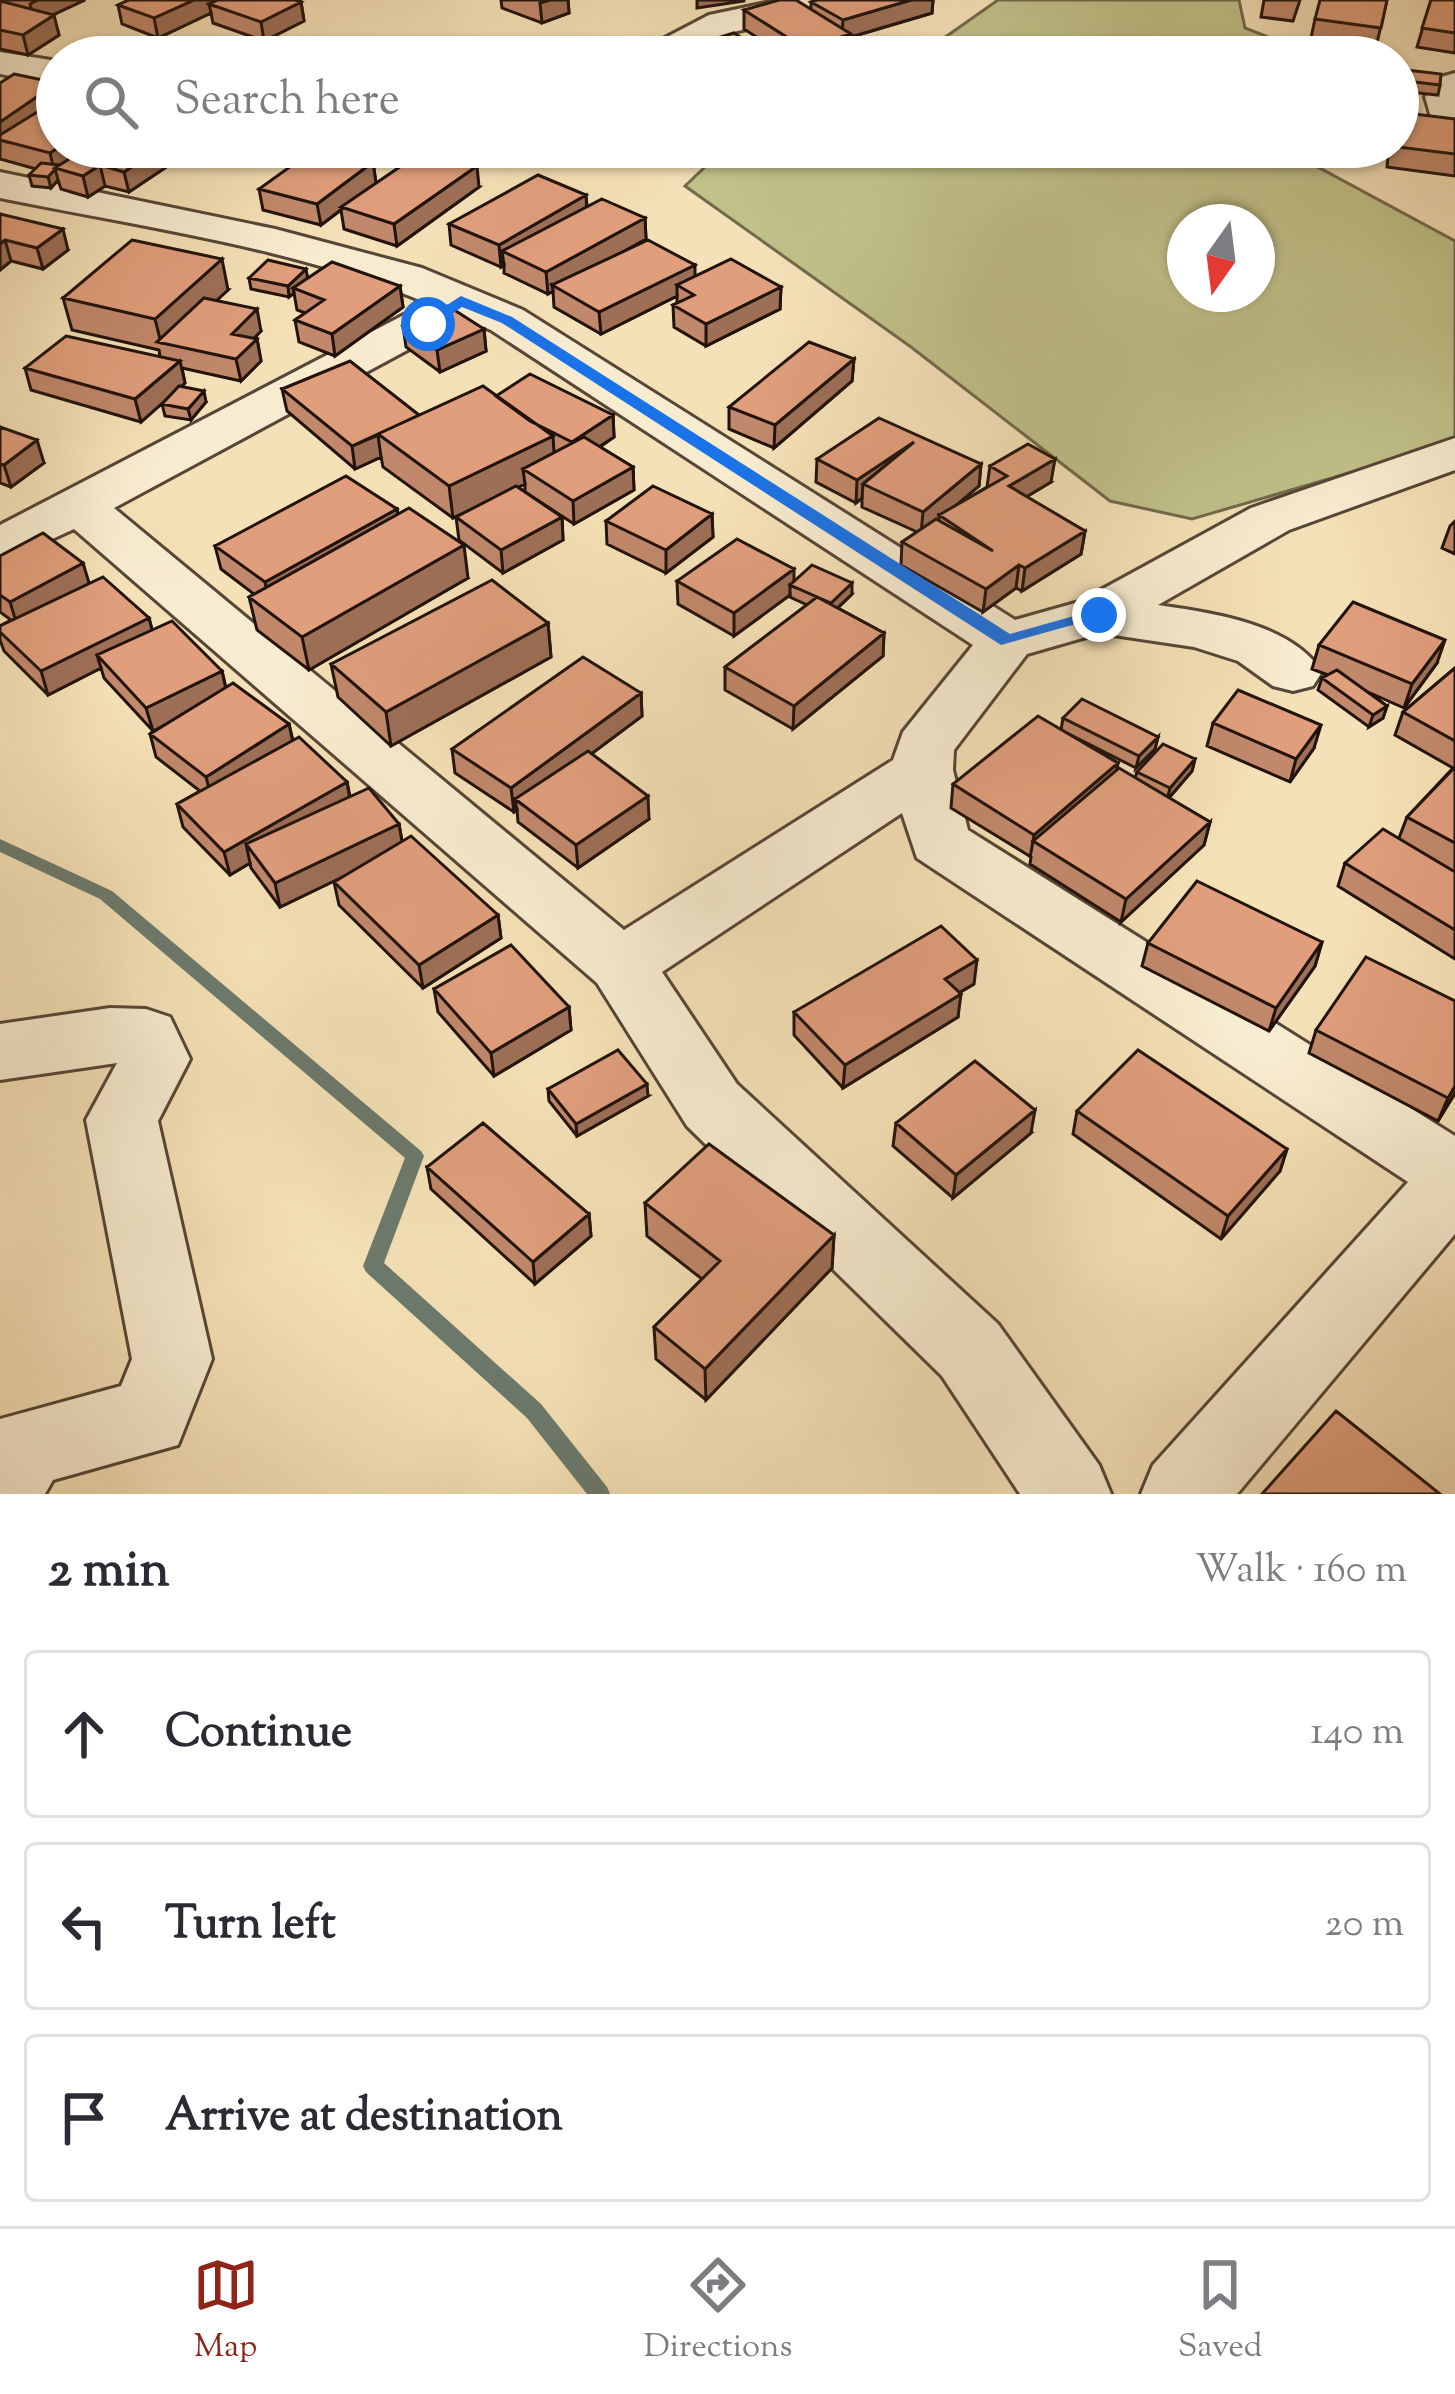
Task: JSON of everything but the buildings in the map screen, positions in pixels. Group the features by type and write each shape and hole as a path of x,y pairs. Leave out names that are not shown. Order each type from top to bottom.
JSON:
{"street":[{"path":"697,36 722,23 833,0"},
{"path":"0,63 36,69"},
{"path":"1450,125 1445,97 1455,85"},
{"path":"0,185 259,238 406,278 461,301 554,348 1007,640"},
{"path":"0,546 428,324 461,301"},
{"path":"1455,453 1270,519 1099,615 1007,640 923,747 923,770 939,842 1441,1165 1455,1169"},
{"path":"76,503 621,965 712,1105 970,1350 1069,1494"},
{"path":"1099,615 1200,630 1258,648 1293,672"},
{"path":"621,965 923,770"},
{"path":"0,1052 47,1048 112,1033 146,1037 155,1059 122,1120 172,1359 149,1418 26,1447 0,1494"},
{"path":"1183,1494 1455,1181"}],"green space":[{"path":"998,0 1239,0 1245,28 1265,36 947,36"},
{"path":"704,168 1320,168 1455,241 1455,442 1192,519 1110,501 911,347 685,186"}],"waterway":[{"path":"0,845 106,895 415,1156 373,1266 534,1411 600,1494"}],"route":[{"path":"428,324 461,301 507,320 1007,640 1099,615"}]}
